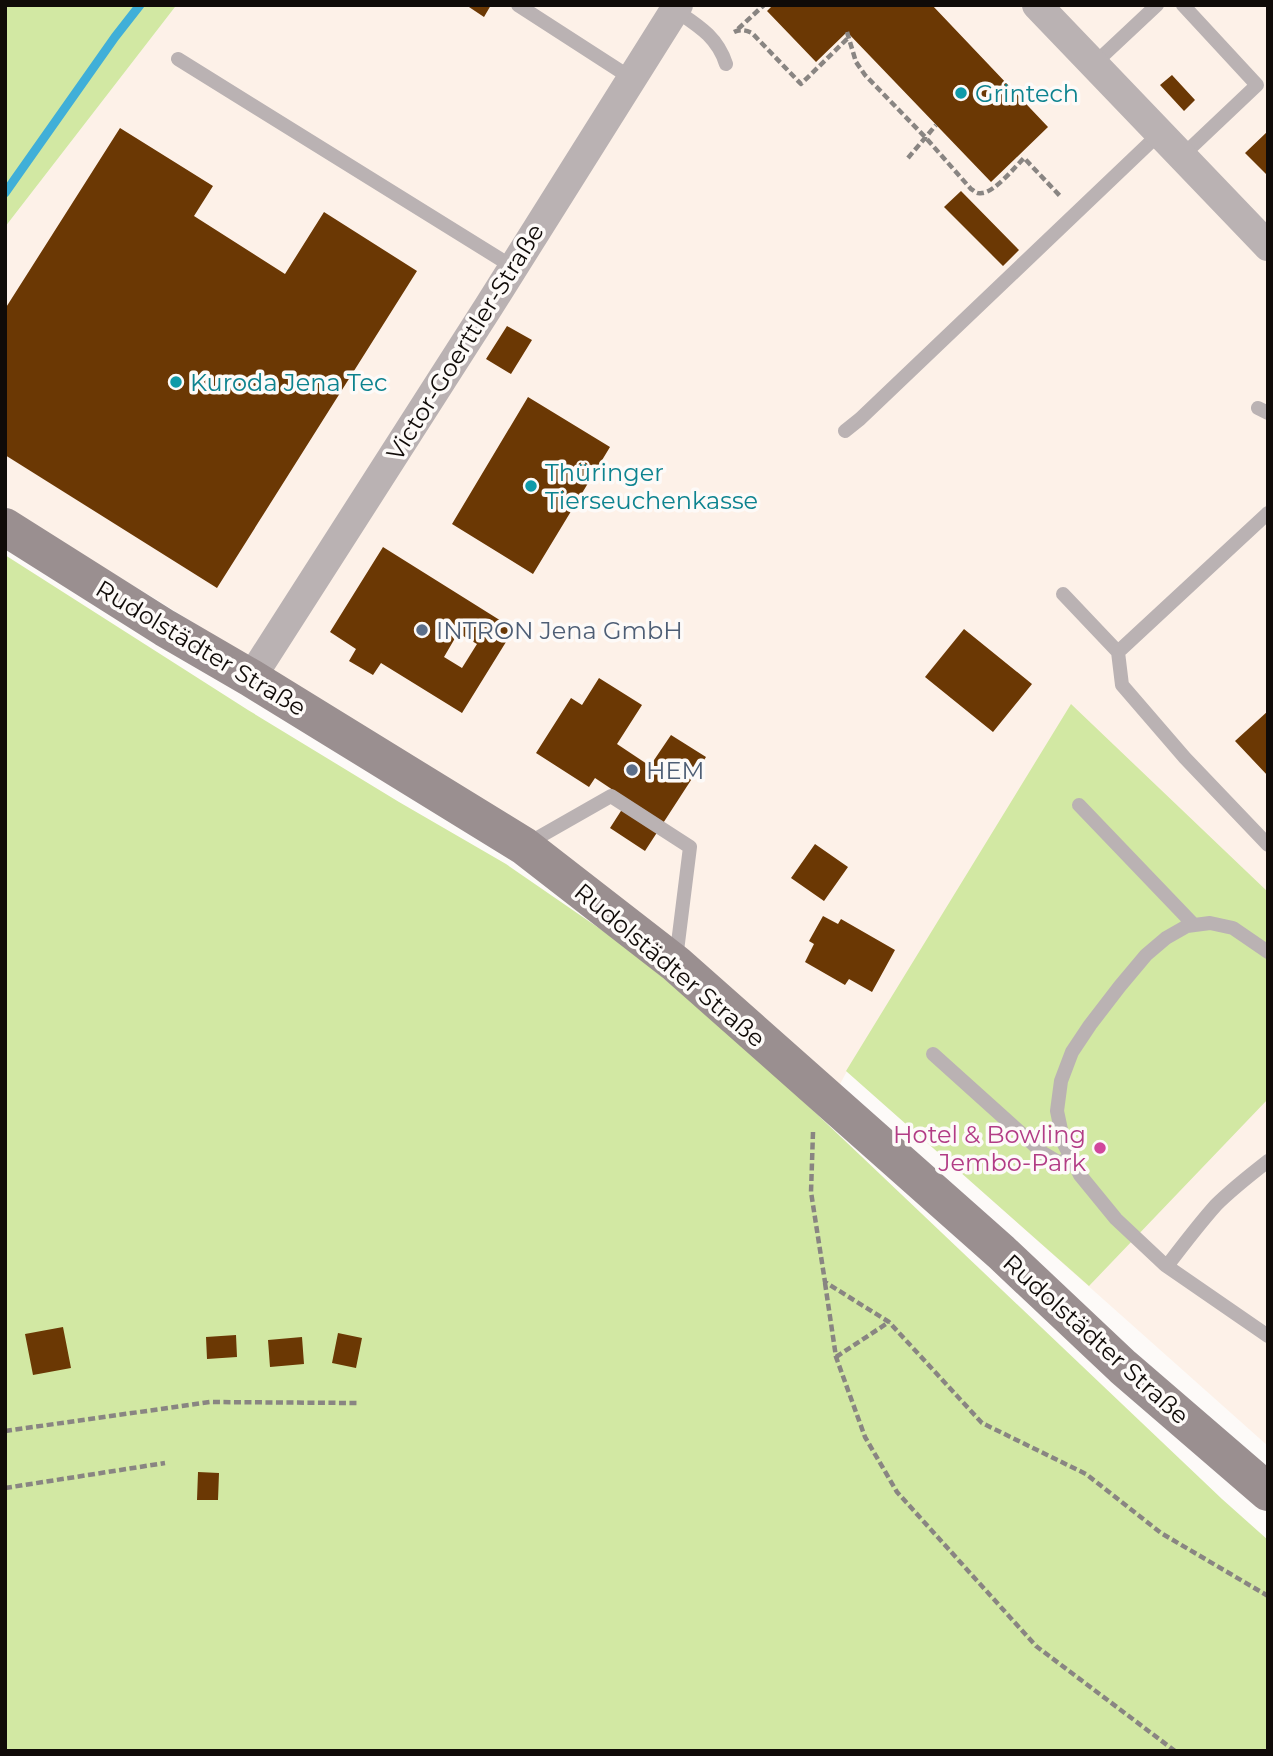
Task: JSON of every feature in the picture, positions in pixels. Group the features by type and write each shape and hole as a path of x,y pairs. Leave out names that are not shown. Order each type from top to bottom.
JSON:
{"street":[{"path":"1037,5 1268,246"},
{"name":"Victor-Goerttler-Straße","path":"251,678 676,7"},
{"name":"Rudolstädter Straße","path":"5,527 165,628 524,846 676,964 1001,1252 1123,1367 1268,1492"}],"lane":[{"path":"518,5 631,78"},
{"path":"1094,64 1157,5"},
{"path":"1182,156 1262,80 1183,5"},
{"path":"676,7 709,35 722,51 726,64"},
{"path":"178,59 513,267"},
{"path":"845,430 860,419 1160,133"},
{"path":"1118,652 1268,513"},
{"path":"1063,594 1118,652 1122,685 1185,758 1268,845"},
{"path":"524,846 611,796 690,847 676,964"},
{"path":"1079,805 1194,925"},
{"path":"1268,952 1233,928 1210,923 1187,926 1166,938 1146,955 1072,1052 1062,1082 1057,1111 1064,1144 1080,1175 1116,1219 1167,1266 1268,1336"},
{"path":"933,1054 1043,1153 1058,1162 1072,1159"},
{"path":"1167,1266 1218,1203 1268,1161"}],"path":[{"path":"709,35 729,35 764,5"},
{"path":"737,30 752,33 801,83 848,35 856,62 865,75 971,189 977,193 991,190 1024,158 1063,199"},
{"path":"908,158 936,125"},
{"path":"814,1086 811,1192 836,1357 865,1437 897,1492 1037,1646 1175,1751"},
{"path":"825,1282 889,1322 982,1423 1086,1474 1161,1533 1268,1596"},
{"path":"836,1357 889,1322"},
{"path":"5,1431 210,1402 358,1403"},
{"path":"5,1488 166,1464"}],"shaded area":[{"path":"179,5 1268,5 1268,1446 847,1071 839,1086 322,703 5,508 5,227"}],"green space":[{"path":"5,5 179,5 5,227"},
{"path":"5,555 248,710 506,864 622,944 741,1042 1268,1540 1268,1751 5,1751"},
{"name":"Hotel & Bowling Jembo-Park","path":"1071,704 1268,892 1268,1099 1089,1286 846,1071"}],"building":[{"path":"466,5 491,5 484,17"},
{"name":"Grintech","path":"773,5 932,5 1048,127 991,182 847,32 816,62 767,11"},
{"path":"1172,75 1195,100 1184,111 1160,85"},
{"name":"Kuroda Jena Tec","path":"120,128 213,186 194,216 285,274 324,212 417,271 217,588 5,455 5,309"},
{"path":"1268,131 1268,176 1245,153"},
{"path":"961,191 1019,250 1003,266 944,207"},
{"path":"507,326 532,340 511,374 486,359"},
{"name":"Thüringer Tierseuchenkasse","path":"528,397 610,447 533,574 452,524"},
{"name":"INTRON Jena GmbH","path":"383,547 514,629 462,713 381,663 373,675 349,661 356,649 330,632","holes":["458,633 477,644 462,668 444,657"]},
{"path":"964,629 1032,684 993,732 925,677"},
{"path":"599,678 642,705 617,744 650,766 671,735 706,757 645,851 610,828 628,800 595,778 589,787 536,753 571,698 582,705"},
{"path":"1268,711 1268,776 1235,741"},
{"path":"815,844 848,867 824,901 791,878"},
{"path":"823,916 838,924 841,919 895,950 872,992 849,979 845,985 805,962 814,944 809,941"},
{"path":"63,1327 71,1368 33,1375 25,1334"},
{"path":"338,1333 362,1338 356,1368 332,1363"},
{"path":"236,1335 237,1357 207,1359 206,1337"},
{"path":"302,1337 304,1364 270,1367 268,1340"},
{"path":"198,1472 219,1473 218,1500 197,1500"}],"waterway":[{"path":"5,193 140,5"}],"place":[{"name":"Grintech","path":"961,93"},
{"name":"Kuroda Jena Tec","path":"176,382"},
{"name":"Thüringer Tierseuchenkasse","path":"531,486"},
{"name":"INTRON Jena GmbH","path":"422,630"},
{"name":"HEM","path":"632,770"},
{"name":"Hotel & Bowling Jembo-Park","path":"1100,1148"}]}
